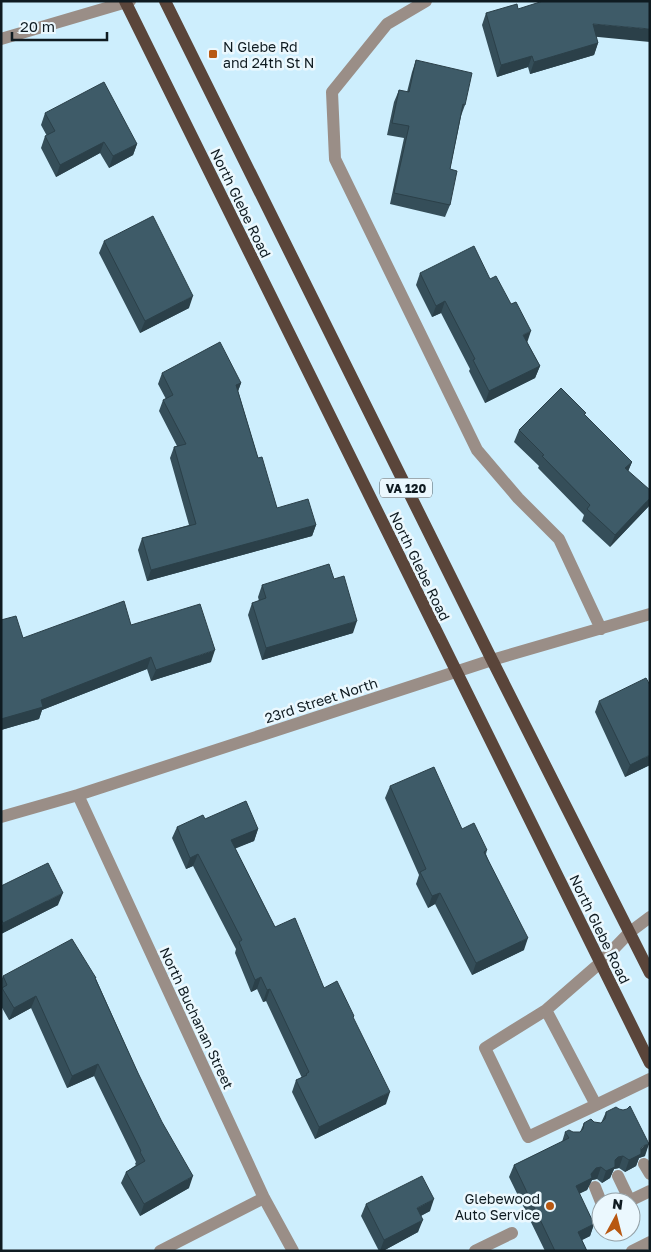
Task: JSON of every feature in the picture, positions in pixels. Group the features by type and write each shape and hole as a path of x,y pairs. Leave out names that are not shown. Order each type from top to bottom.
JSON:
{"main road":[{"name":"North Glebe Road","path":"165,1 492,660 650,973"},
{"name":"North Glebe Road","path":"127,2 650,1063"}],"street":[{"path":"426,1 387,24 332,92 335,159 477,450 518,498 559,538 601,629"},
{"path":"1,39 127,2"},
{"name":"23rd Street North","path":"1,816 78,795 492,660 650,614"},
{"name":"North Buchanan Street","path":"78,795 264,1198 293,1251"},
{"path":"650,916 630,932 600,963 546,1010 485,1048 528,1137 565,1125 613,1102 650,1080"},
{"path":"546,1010 591,1111"},
{"path":"618,1176 624,1192"},
{"path":"595,1187 597,1192"},
{"path":"160,1251 264,1198"},
{"path":"475,1251 512,1233"},
{"path":"632,1251 650,1242"}],"building":[{"path":"543,1 650,1 650,29 593,24 598,43 534,62 532,56 501,65 486,13 517,4 518,9"},
{"path":"416,60 472,73 465,105 463,104 450,169 457,171 450,205 394,193 409,126 392,123 399,90 409,92"},
{"path":"104,82 137,144 113,156 104,142 60,165 45,136 55,131 45,113"},
{"path":"153,216 193,296 145,321 104,241"},
{"path":"474,246 490,279 496,276 511,304 516,302 531,331 523,335 540,366 489,391 445,301 436,306 420,273"},
{"path":"220,342 241,383 236,385 258,458 262,457 277,508 308,499 316,525 151,570 142,538 196,524 174,447 186,444 163,400 173,395 162,373"},
{"path":"561,388 632,462 625,468 650,490 650,498 615,535 587,509 590,505 519,430"},
{"path":"329,564 334,579 344,576 357,621 266,648 252,603 266,598 262,585"},
{"path":"124,601 131,625 200,604 215,650 156,670 151,657 41,700 43,707 1,719 1,620 16,616 23,638"},
{"path":"646,678 650,685 650,755 630,765 599,701"},
{"path":"434,767 462,829 474,823 487,850 484,852 528,938 476,963 440,893 432,896 420,872 426,869 390,786"},
{"path":"246,801 258,829 231,840 275,927 295,918 324,988 337,981 390,1092 319,1127 296,1080 307,1075 309,1072 270,989 267,990 261,977 255,980 239,942 242,940 198,854 190,858 177,827 203,815 205,819"},
{"path":"48,863 63,893 3,923 1,919 1,886"},
{"path":"72,939 96,978 162,1122 193,1176 144,1204 126,1172 145,1161 98,1064 72,1076 36,996 14,1008 2,988 7,985 3,976"},
{"path":"630,1106 649,1144 641,1148 641,1154 629,1160 623,1156 618,1157 615,1160 615,1167 606,1171 601,1167 596,1168 591,1174 592,1178 576,1186 591,1218 591,1226 578,1232 587,1251 555,1251 514,1165 569,1138 565,1132 569,1130 580,1132 583,1129 584,1123 591,1119 594,1122 601,1123 605,1119 606,1112 616,1107 623,1110"},
{"path":"422,1176 434,1199 417,1208 423,1220 384,1240 366,1204"}],"place":[{"name":"N Glebe Rd and 24th St N","path":"213,54"},
{"name":"Glebewood Auto Service","path":"550,1206"}]}
